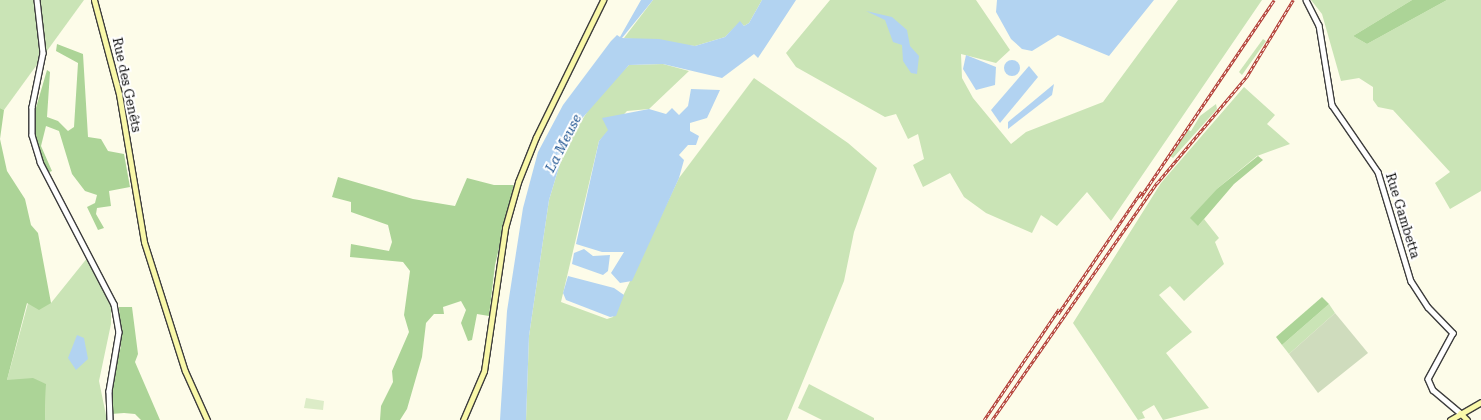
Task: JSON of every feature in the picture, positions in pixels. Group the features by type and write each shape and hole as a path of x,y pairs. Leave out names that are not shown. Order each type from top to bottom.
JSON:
{"main road":[{"name":"Rue des Genêts","path":"94,0 119,94 131,176 154,275 185,371 206,420"},
{"path":"463,420 484,371 505,228 518,182 603,0"},
{"path":"1452,419 1481,402"},
{"path":"1460,413 1468,420"}],"street":[{"path":"37,0 43,53 32,106 32,135 40,162 111,294 118,316 119,343 109,391 110,420"},
{"name":"Rue Gambetta","path":"1306,0 1319,25 1330,100 1378,172 1410,281 1453,336 1430,371 1432,390 1460,413"}],"green space":[{"path":"0,0 84,0 4,110 0,108"},
{"path":"653,0 762,0 749,23 744,26 740,22 725,37 695,46 624,38"},
{"path":"830,0 976,0 1010,50 996,63 961,54 962,78 973,98 1011,144 1026,132 1103,102 1178,0 1262,0 1111,221 1087,192 1057,226 1041,215 1032,233 986,213 964,197 950,173 923,187 913,165 924,159 918,134 908,139 896,114 885,117 796,67 786,53"},
{"path":"1311,0 1412,0 1353,36 1367,44 1447,0 1481,0 1481,191 1450,209 1435,183 1450,172 1393,110 1378,107 1373,100 1373,87 1359,78 1341,81 1322,14"},
{"path":"1412,0 1447,0 1367,44 1353,36"},
{"path":"1263,39 1266,41 1242,75 1239,72"},
{"path":"57,44 83,54 88,137 101,139 108,151 124,154 130,187 109,191 111,206 97,208 96,214 104,228 98,230 87,207 95,203 97,195 85,191 72,174 59,131 46,126 41,146 52,171 47,173 35,144 33,118 47,70 50,72 47,117 58,121 68,131 74,127 78,63 56,51"},
{"path":"663,64 689,71 649,109 627,111 599,141 561,302 607,319 613,317 679,178 754,78 848,143 877,168 854,232 844,281 787,420 526,420 529,336 549,200 565,147 596,98 629,65"},
{"path":"1244,87 1275,115 1267,124 1290,144 1257,156 1218,188 1198,226 1204,219 1219,238 1215,242 1224,264 1184,301 1170,286 1159,295 1192,332 1166,353 1209,408 1163,420 1154,405 1142,412 1145,418 1138,420 1073,323 1161,183"},
{"path":"1216,104 1217,109 1173,158 1170,156 1188,130 1191,131 1200,116"},
{"path":"0,108 4,110 0,139"},
{"path":"0,139 7,171 25,199 31,225 38,233 51,303 39,310 27,303 7,380 33,378 46,384 45,420 0,420"},
{"path":"1258,156 1263,160 1234,184 1198,226 1190,218 1218,188"},
{"path":"338,177 413,199 455,206 467,178 494,185 514,185 495,265 489,316 477,314 472,340 468,341 461,323 466,310 461,301 443,307 444,314 434,314 426,323 422,357 407,409 400,420 380,420 381,406 393,382 392,371 409,332 404,315 410,271 403,262 350,257 351,244 389,251 392,242 388,225 351,212 351,202 332,197"},
{"path":"88,257 111,304 111,324 99,381 107,420 45,420 46,384 7,380 28,303 51,303"},
{"path":"1322,297 1329,304 1282,345 1276,337"},
{"path":"1329,304 1335,313 1289,354 1282,345"},
{"path":"119,307 132,307 138,354 135,362 160,420 141,420 135,414 111,414 110,390 121,346"},
{"path":"1335,313 1368,353 1318,393 1289,354"},
{"path":"809,384 874,418 874,420 822,420 798,408"},
{"path":"306,398 324,401 323,410 304,408"}],"water":[{"name":"La Meuse","path":"641,0 653,0 622,38 659,39 695,46 725,37 740,21 744,26 749,23 762,0 796,0 758,58 754,54 722,78 663,64 629,65 578,123 565,147 549,200 529,336 526,420 500,420 507,311 523,208 538,152 563,105 611,41 617,35 620,37"},
{"path":"997,0 1154,0 1109,56 1058,35 1032,51 1022,49 1011,39 996,12"},
{"path":"866,11 892,17 907,30 910,46 919,56 917,74 911,73 903,61 902,45 893,42 885,20"},
{"path":"966,55 996,67 995,85 976,90 963,69"},
{"path":"1009,60 1015,60 1020,65 1018,74 1015,76 1009,76 1004,71 1004,65"},
{"path":"1029,66 1038,77 1000,123 991,110"},
{"path":"1054,84 1052,95 1008,129 1008,122"},
{"path":"691,89 720,90 707,118 690,123 690,131 699,136 696,145 688,145 679,155 684,160 679,178 632,281 620,283 611,273 624,252 602,252 576,244 599,141 608,130 602,118 649,109 666,114 672,108 679,115 688,106"},
{"path":"584,249 593,256 610,255 608,271 603,275 572,264 574,253"},
{"path":"568,276 614,288 624,295 616,316 610,317 566,300 563,293"},
{"path":"77,335 84,338 88,359 76,370 68,358"}],"railway":[{"path":"1140,198 1274,0"},
{"path":"992,420 1157,183 1247,76 1293,0"},
{"path":"1058,314 1141,192"},
{"path":"984,420 1059,309"}]}
